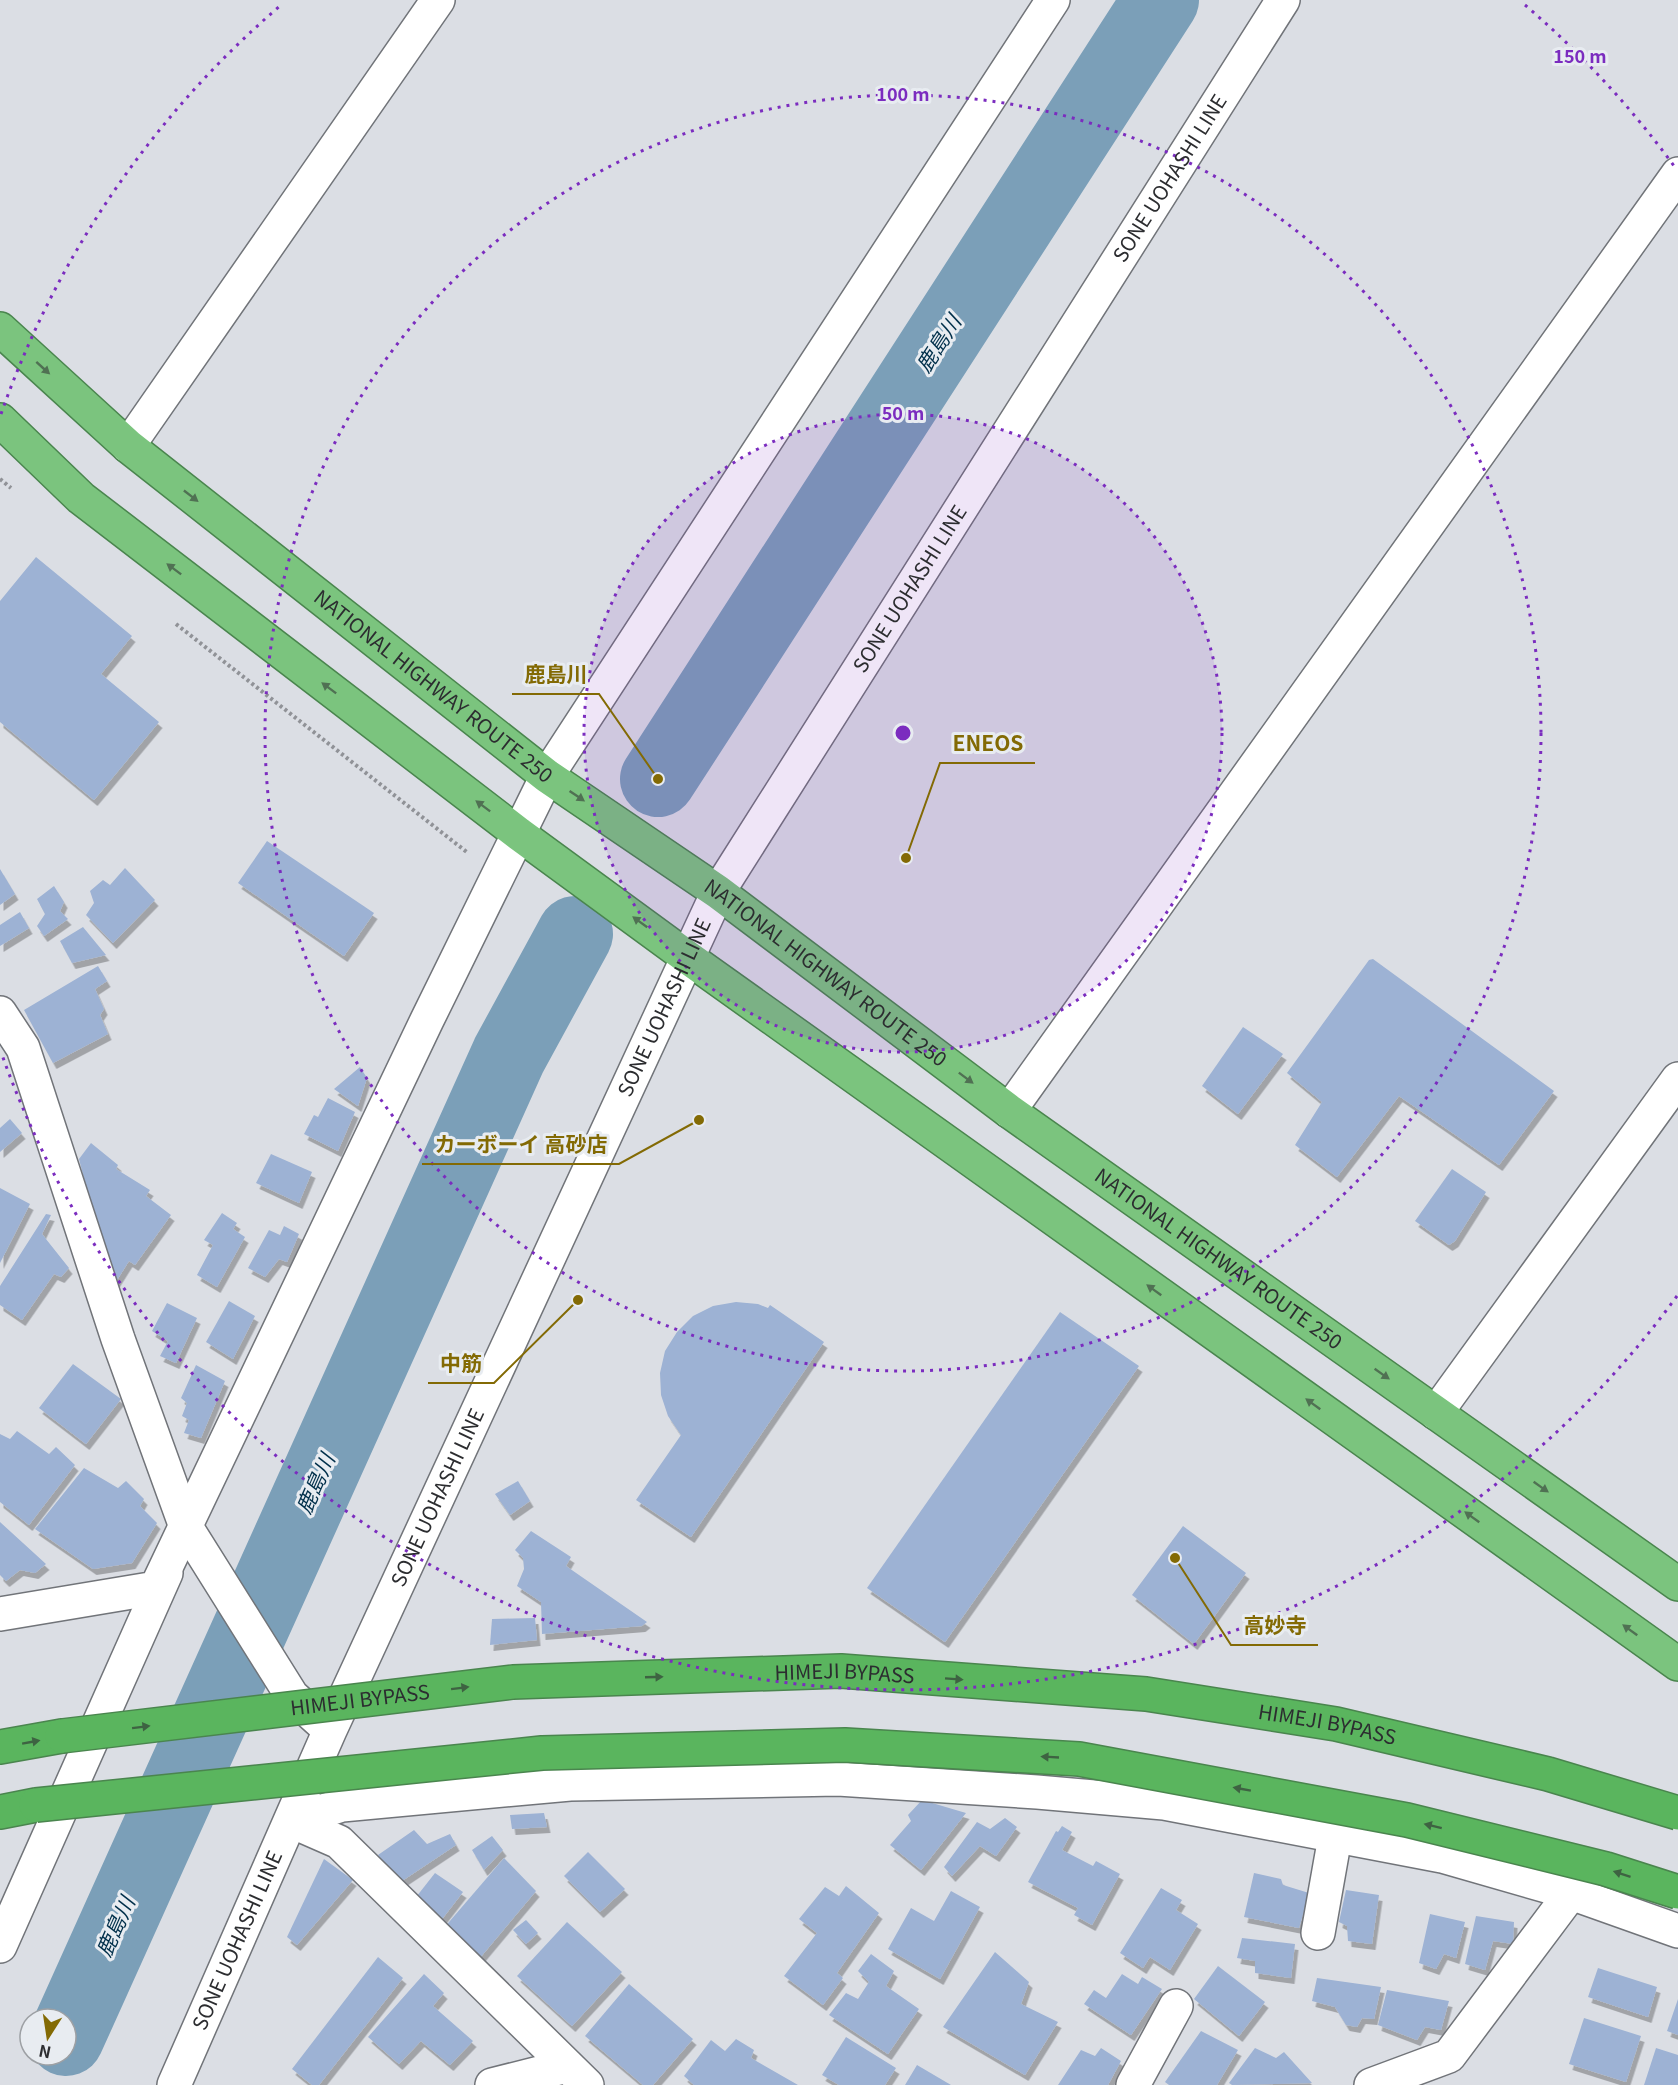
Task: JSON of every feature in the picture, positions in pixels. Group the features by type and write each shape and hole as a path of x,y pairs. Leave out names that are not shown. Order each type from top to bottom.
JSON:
{"highway":[{"name":"NATIONAL HIGHWAY ROUTE 250","path":"0,329 128,446 547,776 718,892 1009,1111 1678,1584"},
{"path":"0,420 81,498 519,834 687,957 1678,1664"},
{"name":"HIMEJI BYPASS","path":"0,1748 62,1736 513,1682 841,1671 1146,1694 1336,1724 1548,1774 1678,1813"},
{"path":"0,1812 36,1805 542,1753 845,1745 1079,1759 1407,1820 1606,1869 1678,1892"}],"street":[{"path":"128,446 438,0"},
{"path":"0,1614 156,1588 497,875 547,776 1053,0"},
{"name":"SONE UOHASHI LINE","path":"174,2085 330,1730 718,892 1283,0"},
{"path":"1009,1111 1678,174"},
{"path":"0,1013 23,1048 118,1339 186,1527 292,1696 330,1730"},
{"path":"1436,1413 1678,1079"},
{"path":"0,1946 186,1527"},
{"path":"291,1821 342,1805 570,1784 838,1779 1164,1803 1442,1856 1570,1893 1678,1931"},
{"path":"291,1821 339,1842 577,2076"},
{"path":"1318,1933 1335,1837"},
{"path":"1371,2085 1449,2056 1570,1893"},
{"path":"1133,2085 1176,2006"},
{"path":"492,2085 577,2076"}],"path":[{"path":"0,479 15,492"},
{"path":"168,617 497,875"}],"building":[{"path":"36,557 132,636 101,674 159,722 94,800 0,722 0,601"},
{"path":"267,841 374,913 344,956 238,883"},
{"path":"125,868 155,900 113,943 86,915 94,903 90,891 103,880 110,885"},
{"path":"0,869 15,894 0,905"},
{"path":"54,886 64,902 60,911 68,919 44,936 37,926 45,914 37,899"},
{"path":"20,912 29,928 0,946 0,925"},
{"path":"83,927 106,955 72,963 60,941"},
{"path":"1373,959 1554,1091 1499,1165 1399,1096 1337,1177 1295,1145 1322,1102 1287,1073 1369,960"},
{"path":"98,966 107,981 95,989 104,1009 100,1015 108,1034 53,1063 24,1010"},
{"path":"1243,1027 1283,1054 1238,1114 1202,1086"},
{"path":"360,1067 367,1078 358,1106 334,1089"},
{"path":"328,1098 355,1112 338,1151 304,1134 314,1115 318,1117"},
{"path":"10,1119 22,1133 0,1152 0,1128"},
{"path":"91,1143 118,1165 116,1169 150,1190 146,1196 171,1215 135,1265 129,1261 112,1288 79,1159"},
{"path":"271,1154 312,1172 299,1203 256,1183"},
{"path":"1452,1169 1486,1192 1455,1241 1449,1245 1415,1221"},
{"path":"0,1188 30,1204 0,1263"},
{"path":"222,1213 237,1223 233,1229 245,1237 217,1287 197,1275 213,1245 204,1240"},
{"path":"46,1214 51,1215 42,1234 69,1268 61,1277 54,1274 22,1320 0,1305 0,1286"},
{"path":"284,1226 299,1234 287,1262 279,1259 265,1277 248,1268 269,1230 280,1235"},
{"path":"229,1301 255,1316 233,1359 206,1342"},
{"path":"736,1302 758,1304 768,1308 770,1305 824,1342 691,1537 636,1500 681,1435 668,1416 661,1395 660,1373 665,1351 677,1332 693,1316 713,1306"},
{"path":"167,1303 197,1318 176,1363 160,1356 168,1341 152,1331"},
{"path":"1060,1312 1139,1366 945,1642 867,1588"},
{"path":"73,1364 121,1399 86,1444 39,1408"},
{"path":"196,1365 225,1381 201,1438 184,1433 189,1420 182,1416 187,1403 181,1398"},
{"path":"17,1431 49,1454 56,1447 75,1465 29,1525 0,1502 0,1434 10,1439"},
{"path":"84,1468 118,1488 126,1481 144,1499 140,1506 157,1523 132,1563 93,1569 35,1529"},
{"path":"518,1481 530,1501 510,1515 495,1494"},
{"path":"0,1522 46,1564 35,1573 20,1570 6,1581 0,1575"},
{"path":"1183,1526 1246,1573 1194,1644 1132,1595"},
{"path":"531,1531 571,1557 566,1566 647,1622 642,1626 542,1634 541,1602 517,1586 524,1569 523,1558 515,1550"},
{"path":"535,1618 537,1640 490,1645 492,1619"},
{"path":"922,1800 966,1813 921,1870 890,1845 911,1821 908,1815"},
{"path":"544,1813 547,1827 512,1829 510,1815"},
{"path":"1005,1818 1017,1827 996,1856 980,1846 952,1876 944,1867 977,1822 990,1829"},
{"path":"1062,1826 1072,1832 1062,1850 1093,1866 1096,1861 1120,1874 1092,1925 1074,1915 1078,1908 1028,1882 1056,1831 1058,1832"},
{"path":"414,1830 427,1844 450,1834 456,1845 396,1885 378,1855"},
{"path":"492,1836 503,1850 484,1870 472,1850"},
{"path":"588,1852 625,1889 600,1912 564,1876"},
{"path":"504,1858 536,1891 479,1959 443,1929"},
{"path":"324,1859 353,1880 297,1945 287,1937"},
{"path":"435,1873 463,1892 439,1923 413,1901"},
{"path":"1254,1873 1281,1879 1283,1885 1309,1893 1299,1928 1244,1917"},
{"path":"846,1886 879,1913 837,1973 843,1978 823,2005 784,1976 817,1933 799,1919 825,1887 839,1896"},
{"path":"1161,1888 1182,1900 1176,1910 1198,1924 1170,1970 1150,1957 1143,1968 1120,1953"},
{"path":"1346,1890 1379,1895 1372,1944 1348,1941 1347,1926 1339,1922"},
{"path":"951,1891 980,1907 940,1979 888,1949 911,1908 934,1921"},
{"path":"1430,1914 1465,1922 1456,1958 1444,1954 1436,1969 1419,1963"},
{"path":"1476,1916 1514,1922 1513,1944 1493,1941 1485,1970 1465,1964"},
{"path":"526,1920 538,1933 526,1944 513,1930"},
{"path":"567,1922 622,1972 572,2026 517,1976"},
{"path":"1242,1938 1295,1944 1291,1978 1255,1973 1255,1961 1237,1958"},
{"path":"995,1952 1029,1982 1021,2004 1058,2022 1025,2075 943,2027"},
{"path":"871,1954 894,1971 886,1986 919,2009 888,2054 829,2015 846,1993 858,1999 869,1982 858,1971"},
{"path":"378,1957 403,1978 319,2085 312,2085 292,2069"},
{"path":"1218,1966 1265,2002 1239,2036 1194,1999"},
{"path":"1598,1968 1657,1987 1648,2017 1588,1997"},
{"path":"424,1974 444,1993 433,2006 473,2041 450,2065 421,2041 399,2064 368,2037"},
{"path":"1122,1974 1138,1984 1142,1977 1162,1989 1131,2035 1084,2004 1094,1990 1106,1998"},
{"path":"1317,1978 1381,1987 1374,2019 1362,2018 1357,2027 1346,2025 1335,2007 1312,2001"},
{"path":"629,1984 693,2039 653,2085 643,2085 585,2036"},
{"path":"1387,1990 1449,2001 1441,2030 1425,2027 1417,2040 1378,2025"},
{"path":"1678,1999 1678,2035 1667,2031"},
{"path":"1584,2018 1641,2036 1626,2082 1569,2064"},
{"path":"1201,2031 1238,2050 1217,2085 1169,2085 1165,2082"},
{"path":"846,2037 896,2068 885,2085 839,2085 822,2075"},
{"path":"736,2039 754,2050 751,2058 798,2085 694,2085 684,2076 711,2040 725,2051"},
{"path":"1101,2048 1121,2061 1108,2085 1058,2085 1081,2050 1095,2056"},
{"path":"1255,2048 1276,2058 1284,2052 1312,2083 1232,2085 1229,2083"},
{"path":"1656,2048 1678,2055 1678,2085 1644,2085"},
{"path":"917,2065 951,2085 905,2085"}],"waterway":[{"name":"鹿島川","path":"658,779 1161,0"},
{"name":"鹿島川","path":"78,2011 509,1055 575,934"}],"place":[{"name":"鹿島川","path":"658,779"},
{"name":"ENEOS","path":"906,858"},
{"name":"カーボーイ 高砂店","path":"699,1120"},
{"name":"中筋","path":"578,1300"},
{"name":"高妙寺","path":"1175,1558"}]}
